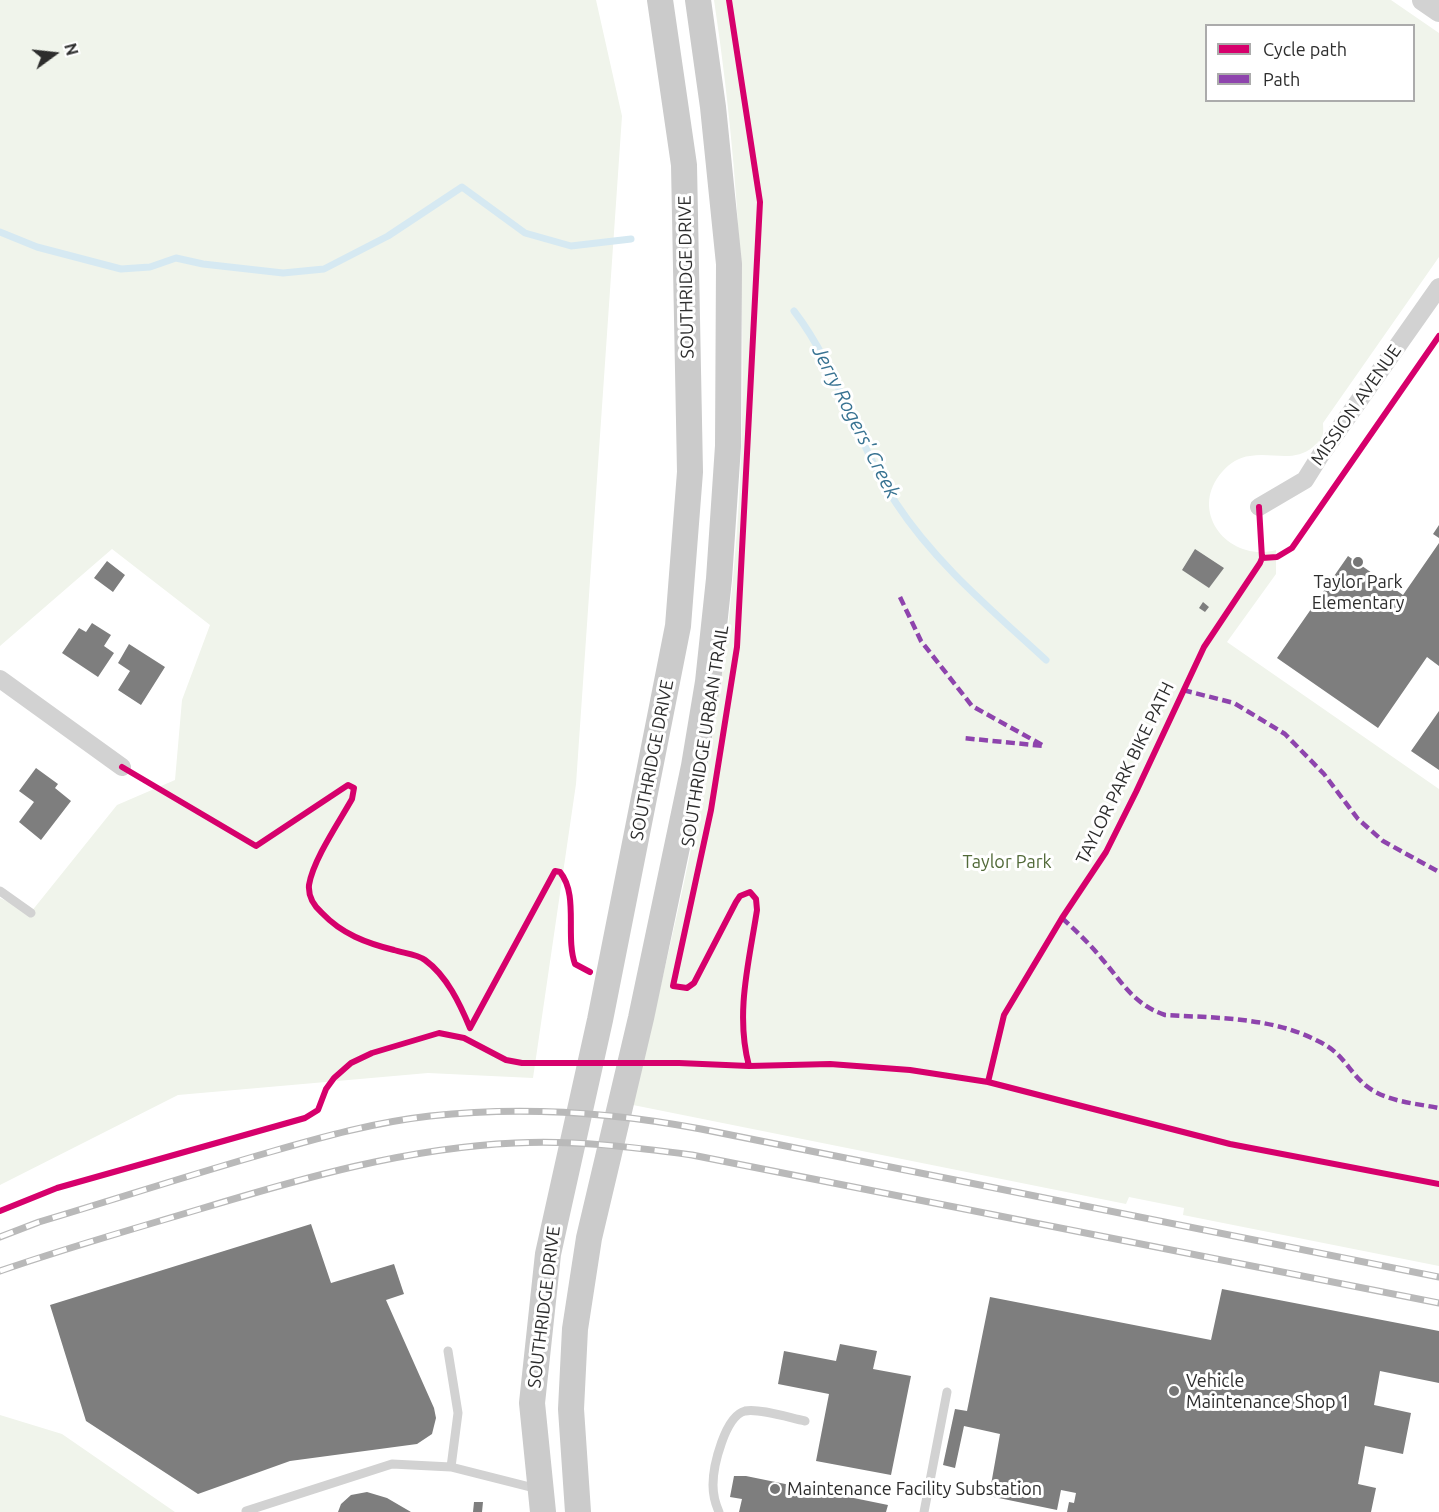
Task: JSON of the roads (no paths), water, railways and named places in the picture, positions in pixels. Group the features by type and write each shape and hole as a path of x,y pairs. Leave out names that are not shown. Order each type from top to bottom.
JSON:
{"main road":[{"name":"SOUTHRIDGE DRIVE","path":"542,1501 532,1403 548,1254 600,1020 678,626 690,472 684,165 660,0"},
{"name":"SOUTHRIDGE DRIVE","path":"579,1512 571,1409 575,1329 589,1238 641,1018 694,766 708,682 719,579 728,446 729,264 713,107 698,0"},
{"path":"542,1501 563,1512"}],"street":[{"path":"1423,0 1439,11"},
{"name":"MISSION AVENUE","path":"1259,507 1305,480 1439,287"},
{"path":"0,679 122,766"}],"lane":[{"path":"0,891 31,913"},
{"path":"448,1351 458,1413 451,1467"},
{"path":"924,1512 947,1392"},
{"path":"718,1512 714,1497 713,1477 720,1446 736,1417 743,1412 752,1411 805,1421"},
{"path":"246,1511 392,1464 451,1467 542,1501"}],"waterway":[{"name":"Jerry Rogers' Creek","path":"0,232 37,247 121,269 150,267 176,258 203,264 283,273 324,269 388,236 462,187 525,233 571,246 631,239"},
{"name":"Jerry Rogers' Creek","path":"794,311 823,356 869,455 896,503 947,567 1046,660"}],"railway":[{"path":"0,1237 39,1222 183,1178 349,1131 430,1116 532,1111 633,1118 701,1129 1439,1277"},
{"path":"0,1271 239,1197 355,1166 474,1146 559,1142 692,1155 1439,1303"}],"place":[{"name":"Taylor Park Elementary","path":"1358,562"},
{"name":"Vehicle Maintenance Shop 1","path":"1174,1391"},
{"name":"Maintenance Facility Substation","path":"775,1489"}],"park label":[{"name":"Taylor Park","path":"1007,862"}]}
